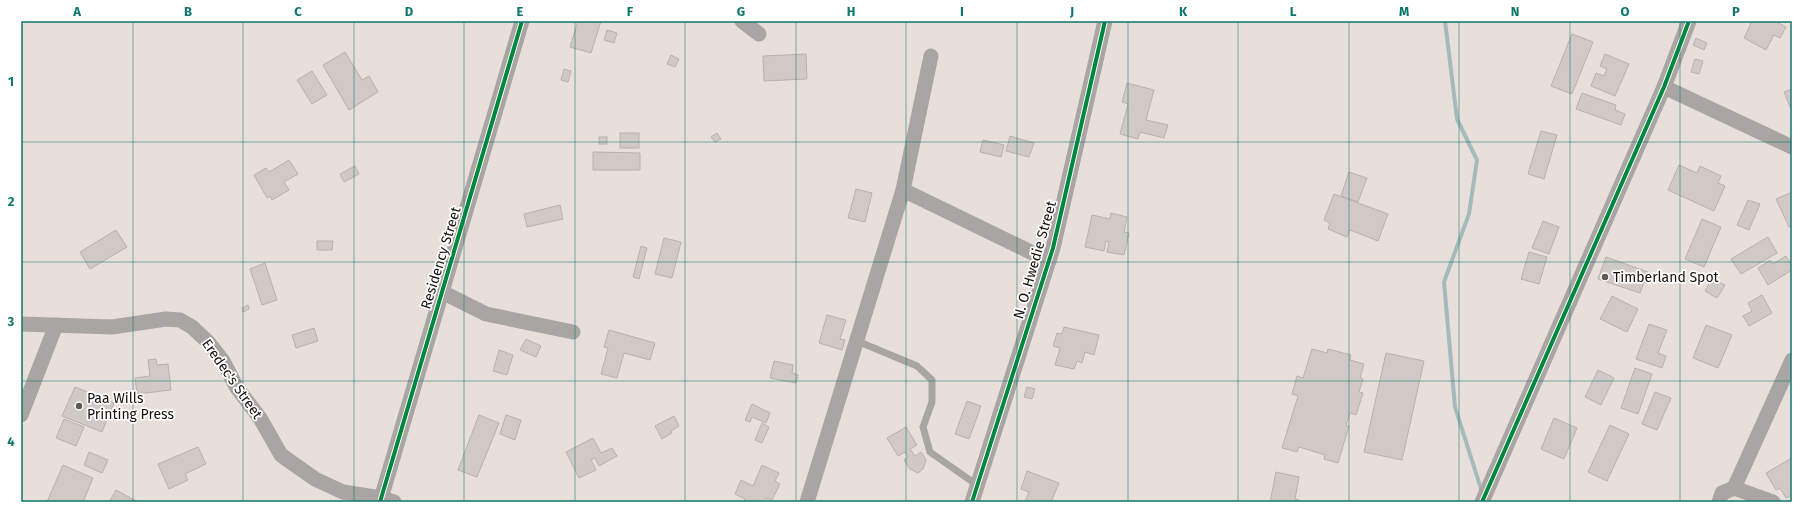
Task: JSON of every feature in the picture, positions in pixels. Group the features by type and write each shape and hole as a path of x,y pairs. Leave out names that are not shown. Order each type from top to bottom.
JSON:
{"street":[{"name":"Residency Street","path":"385,501 442,292 522,21"},
{"path":"742,21 759,34"},
{"name":"N. O. Hwedie Street","path":"972,502 1049,261 1105,21"},
{"path":"1484,497 1664,87 1689,21"},
{"path":"807,502 904,190 930,56"},
{"path":"1664,87 1792,147"},
{"path":"904,190 1049,261"},
{"path":"442,292 486,314 573,332"},
{"name":"Eredec's Street","path":"21,324 112,327 166,319 180,320 192,327 208,342 223,361 237,388 260,418 282,455 314,479 343,492 385,501"},
{"path":"21,415 56,325"},
{"path":"1734,488 1792,360"},
{"path":"1719,502 1722,493 1734,488 1773,502"}],"lane":[{"path":"857,341 917,366 932,380 932,402 923,427 930,452 978,485"}],"building":[{"path":"578,21 601,21 591,53 570,47"},
{"path":"1752,21 1775,21 1786,27 1780,38 1774,35 1766,50 1744,38"},
{"path":"607,30 617,33 614,43 604,40"},
{"path":"1572,34 1593,42 1572,94 1551,86"},
{"path":"1696,38 1707,43 1704,50 1693,45"},
{"path":"345,52 362,80 369,76 378,92 349,110 323,65"},
{"path":"806,54 807,79 764,81 763,56"},
{"path":"1605,54 1629,64 1615,96 1591,86 1596,73 1604,76 1607,69 1600,66"},
{"path":"671,55 679,59 675,67 667,64"},
{"path":"1695,59 1703,61 1699,74 1691,72"},
{"path":"564,69 571,71 568,82 561,80"},
{"path":"312,71 327,95 312,104 297,80"},
{"path":"1127,83 1154,90 1146,120 1168,125 1164,138 1140,132 1138,139 1120,134 1128,104 1122,102"},
{"path":"1792,89 1792,112 1784,92"},
{"path":"1582,93 1616,105 1615,110 1625,114 1621,125 1576,109"},
{"path":"1541,131 1557,135 1544,179 1528,174"},
{"path":"620,133 639,133 639,148 620,148"},
{"path":"717,133 721,139 715,142 711,137"},
{"path":"1010,136 1034,143 1029,157 1006,151"},
{"path":"599,137 607,137 607,144 599,144"},
{"path":"983,140 1004,145 1001,157 980,152"},
{"path":"593,152 640,153 640,170 593,170"},
{"path":"289,160 298,174 284,182 289,190 272,200 270,196 267,198 254,175 266,168 269,172"},
{"path":"1679,165 1697,173 1700,166 1721,176 1718,183 1725,186 1714,211 1668,190"},
{"path":"355,166 359,174 344,182 340,174"},
{"path":"1349,172 1367,178 1358,202 1341,196"},
{"path":"856,189 872,193 865,222 848,218"},
{"path":"1792,192 1792,226 1789,227 1776,199"},
{"path":"1334,194 1388,214 1378,241 1350,230 1347,237 1328,229 1330,223 1324,220"},
{"path":"1748,200 1760,204 1749,230 1737,225"},
{"path":"560,205 563,219 527,227 524,214"},
{"path":"1111,213 1127,217 1124,232 1129,233 1124,255 1107,252 1109,242 1106,241 1104,251 1085,247 1092,215 1110,219"},
{"path":"1702,219 1721,227 1704,267 1685,259"},
{"path":"1543,221 1559,227 1549,254 1532,248"},
{"path":"116,230 127,247 90,269 80,252"},
{"path":"1768,237 1777,253 1741,274 1731,259"},
{"path":"664,238 681,242 672,278 655,274"},
{"path":"317,241 333,241 332,250 317,250"},
{"path":"641,246 647,248 639,279 633,277"},
{"path":"1529,252 1547,257 1539,284 1521,279"},
{"path":"1786,256 1792,266 1792,270 1768,285 1758,268 1770,260 1773,264"},
{"path":"1606,257 1648,272 1640,293 1598,279"},
{"path":"265,263 277,300 262,305 250,269"},
{"path":"1712,278 1725,285 1717,298 1705,291"},
{"path":"1762,295 1772,313 1749,326 1743,316 1752,311 1748,303"},
{"path":"1612,296 1638,309 1627,332 1600,319"},
{"path":"248,305 249,309 243,312 242,308"},
{"path":"827,315 846,320 840,339 845,340 842,350 819,343"},
{"path":"1649,324 1667,330 1658,353 1666,356 1662,368 1636,359"},
{"path":"1706,325 1732,335 1718,368 1693,358"},
{"path":"1064,327 1099,335 1094,355 1085,352 1082,363 1077,361 1074,369 1055,365 1060,348 1053,346 1057,333 1062,334"},
{"path":"314,328 318,341 296,348 292,335"},
{"path":"609,330 655,343 650,360 624,353 617,378 601,374 608,348 604,347"},
{"path":"526,339 541,346 536,357 520,350"},
{"path":"1312,349 1327,353 1328,349 1351,355 1350,360 1364,364 1360,378 1363,379 1359,392 1363,393 1356,415 1350,413 1346,425 1349,426 1338,463 1324,459 1325,455 1299,447 1297,452 1282,448 1298,396 1292,394 1297,376 1303,378"},
{"path":"499,350 513,355 507,375 493,371"},
{"path":"1386,353 1424,361 1402,460 1364,452"},
{"path":"156,359 157,365 168,364 171,390 137,394 135,378 150,376 148,360"},
{"path":"774,361 793,365 792,373 798,375 796,383 770,378"},
{"path":"1635,368 1652,374 1638,414 1621,408"},
{"path":"1598,370 1614,378 1601,405 1585,397"},
{"path":"75,387 114,403 102,432 62,416"},
{"path":"1027,387 1035,389 1032,399 1024,397"},
{"path":"1655,392 1671,398 1657,430 1642,424"},
{"path":"967,401 981,406 969,439 955,434"},
{"path":"752,404 770,413 766,423 752,417 750,422 745,420"},
{"path":"479,415 499,423 477,477 458,470"},
{"path":"506,415 521,420 515,440 500,434"},
{"path":"674,416 679,426 671,431 672,433 662,439 655,426"},
{"path":"1554,418 1577,428 1564,459 1541,449"},
{"path":"64,419 84,427 76,446 56,438"},
{"path":"762,423 769,427 762,443 755,440"},
{"path":"1610,425 1629,434 1607,481 1588,472"},
{"path":"906,427 917,445 910,449 915,456 921,452 926,460 923,469 918,473 910,469 904,460 908,457 905,452 898,456 887,438"},
{"path":"593,438 601,453 612,448 617,456 599,466 595,458 591,460 596,470 579,478 566,452"},
{"path":"198,447 206,464 185,474 188,480 169,489 158,464"},
{"path":"89,452 108,460 102,473 84,465"},
{"path":"1792,458 1792,495 1786,498 1780,488 1776,490 1766,473"},
{"path":"63,465 93,478 83,502 47,502"},
{"path":"762,465 779,473 775,481 780,484 772,500 767,498 765,502 743,502 745,499 735,494 741,480 753,486"},
{"path":"1027,471 1059,483 1051,502 1025,502 1029,492 1021,489"},
{"path":"1276,472 1299,477 1295,499 1299,500 1299,502 1270,502"},
{"path":"116,490 138,502 109,502"}],"waterway":[{"path":"1445,21 1457,119 1477,160 1469,214 1444,282 1455,407 1482,492"}],"cycle path":[{"path":"380,502 522,21"},
{"path":"972,502 1053,248 1105,21"},
{"path":"1482,502 1664,87 1689,21"}],"place":[{"name":"Timberland Spot","path":"1605,277"},
{"name":"Paa Wills Printing Press","path":"79,406"}]}
